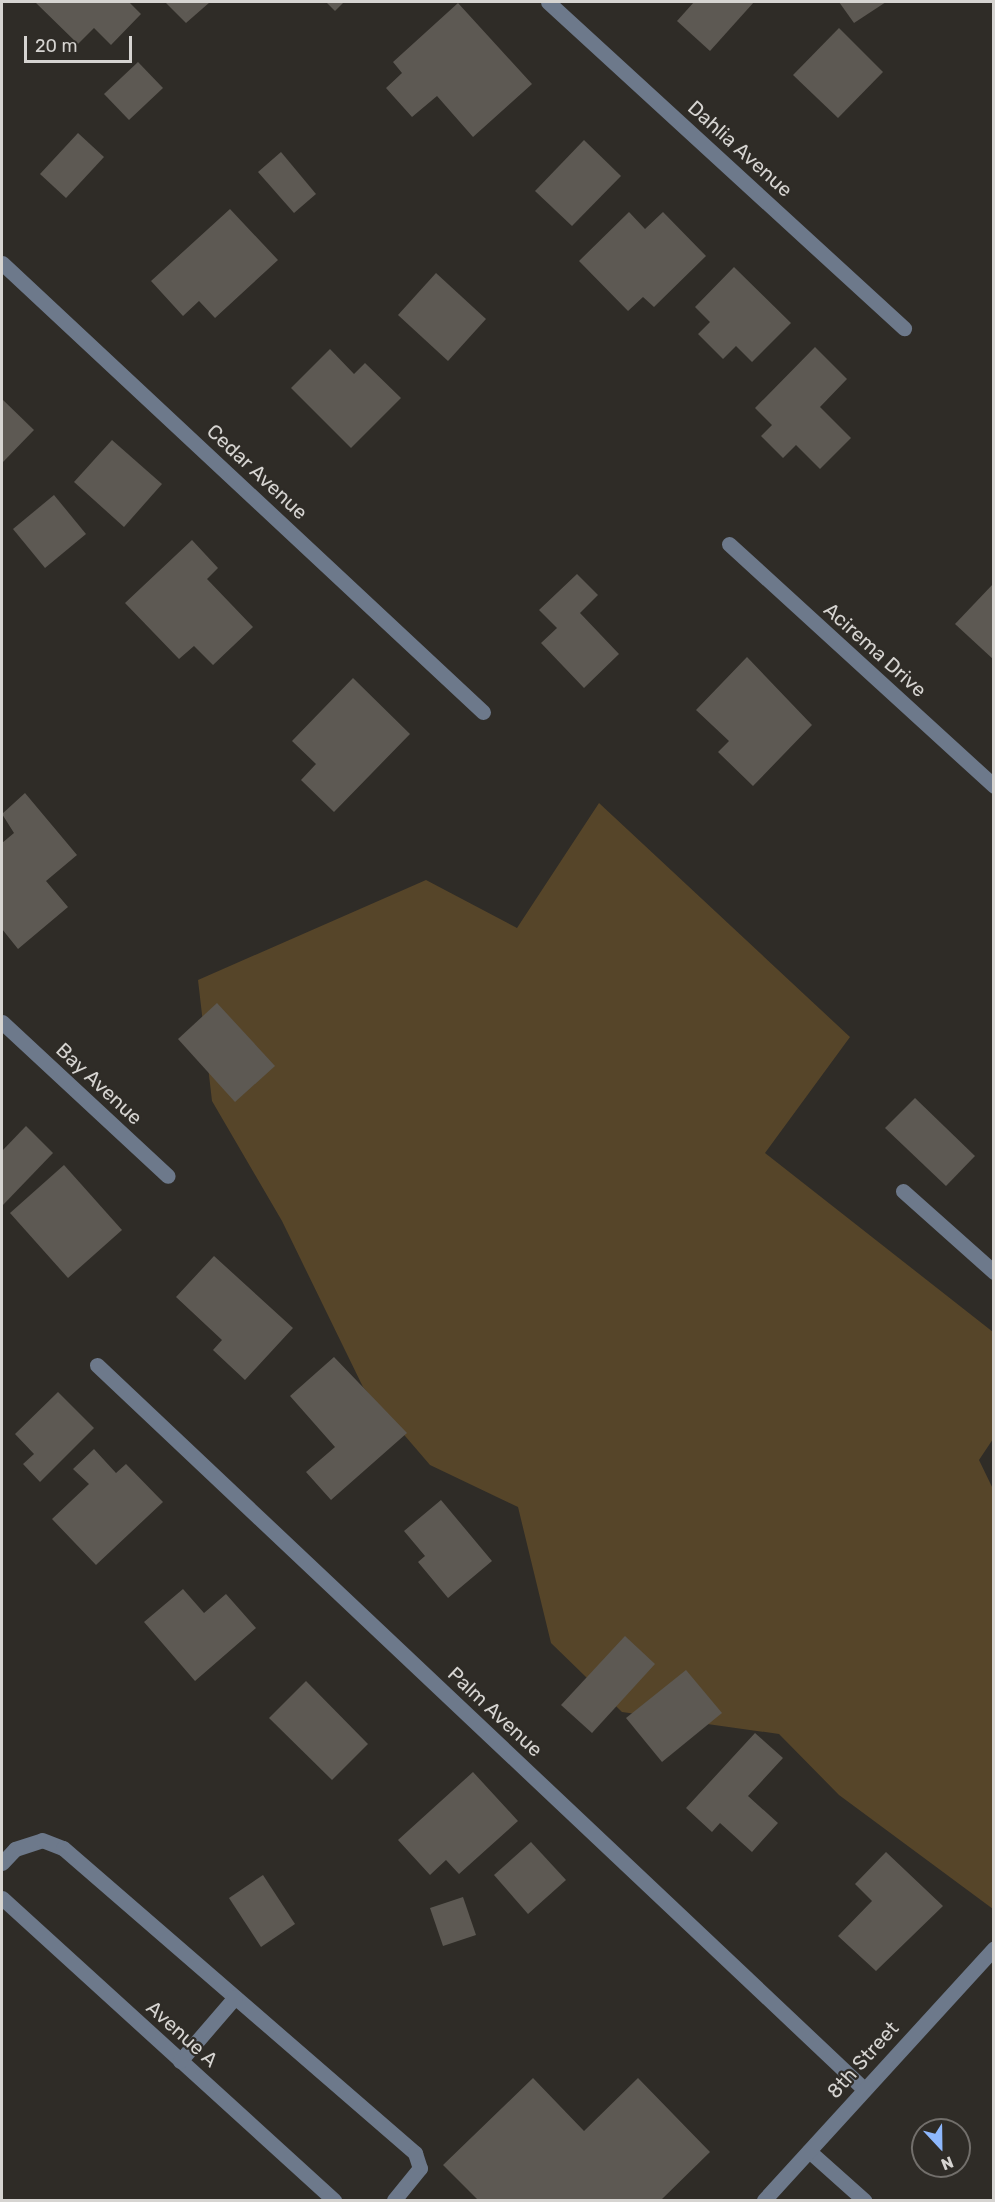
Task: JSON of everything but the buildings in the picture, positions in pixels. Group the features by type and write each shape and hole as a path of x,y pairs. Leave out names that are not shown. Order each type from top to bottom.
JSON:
{"street":[{"name":"Dahlia Avenue","path":"548,2 904,327"},
{"name":"Cedar Avenue","path":"2,262 483,712"},
{"name":"Acirema Drive","path":"729,544 993,786"},
{"name":"Bay Avenue","path":"2,1022 168,1176"},
{"path":"903,1191 993,1272"},
{"name":"Palm Avenue","path":"97,1365 864,2089"},
{"path":"2,1863 15,1850 42,1840 63,1848 415,2154 420,2168 394,2200"},
{"name":"Avenue A","path":"2,1898 334,2200"},
{"name":"8th Street","path":"764,2200 993,1947"},
{"path":"180,2061 235,1997"},
{"path":"809,2151 864,2200"}],"shaded area":[{"path":"599,803 850,1037 765,1153 993,1332 993,1439 979,1460 994,1491 993,1909 839,1795 779,1734 622,1712 551,1643 518,1507 430,1465 363,1387 282,1221 212,1101 198,980 426,880 517,928"}]}
